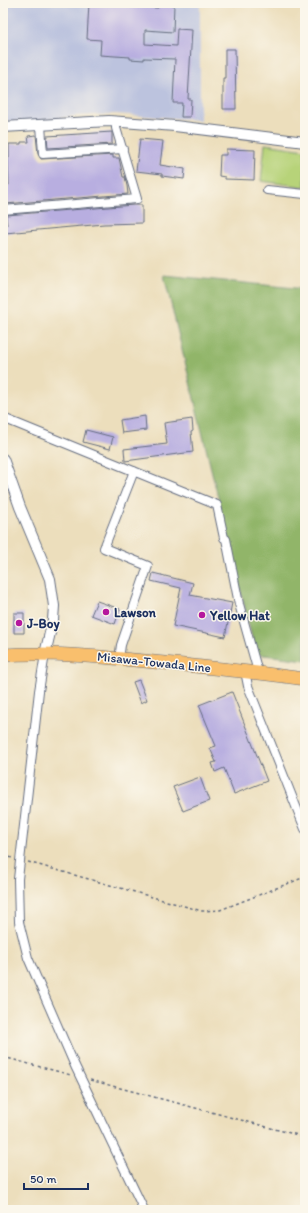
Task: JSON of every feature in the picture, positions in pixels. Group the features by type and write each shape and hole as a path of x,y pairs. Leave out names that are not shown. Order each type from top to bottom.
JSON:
{"main road":[{"name":"Misawa-Towada Line","path":"3,655 45,654 119,659 258,672 305,679"}],"street":[{"path":"3,210 137,199 116,128 116,122"},
{"path":"3,127 116,122 175,126 305,142"},
{"path":"41,125 43,154 123,149"},
{"path":"267,190 305,194"},
{"path":"3,418 217,505 239,604 258,672"},
{"path":"3,459 20,507 50,579 54,606 53,620 39,690 20,860 18,879 19,922 28,958 81,1078 144,1210"},
{"path":"119,659 121,645 148,566 104,548 134,471"},
{"path":"244,671 251,693 305,829"}],"path":[{"path":"3,856 202,911 220,910 305,877"},
{"path":"3,1057 305,1137"}],"shaded area":[{"path":"3,3 200,3 200,120 115,114 75,116 33,122 3,121"}],"green space":[{"path":"265,144 305,150 305,187 261,181"},
{"path":"164,275 305,289 305,660 256,654"}],"building":[{"path":"89,3 124,4 124,6 158,8 158,4 174,5 173,32 145,30 145,44 176,46 177,29 192,30 188,99 191,99 190,117 181,117 182,103 173,103 175,59 144,58 144,60 130,59 130,57 100,55 101,40 87,39"},
{"path":"225,49 235,49 236,109 223,109"},
{"path":"112,132 112,144 48,148 47,136"},
{"path":"36,135 38,154 41,159 113,155 113,158 119,158 123,177 125,177 128,194 5,204 3,185 9,185 9,144 29,142 28,136"},
{"path":"140,139 163,141 160,165 185,169 184,179 162,176 162,174 136,171"},
{"path":"226,149 255,150 254,180 225,179 225,177 219,176 220,155 226,155"},
{"path":"142,205 142,223 104,224 5,233 4,225 7,225 6,215"},
{"path":"145,416 146,430 122,433 120,420"},
{"path":"192,419 193,431 191,432 193,452 125,461 124,449 167,444 164,423"},
{"path":"86,430 113,437 110,449 83,442"},
{"name":"Yellow Hat","path":"153,573 193,583 190,595 232,603 225,637 173,626 181,588 151,581"},
{"name":"Lawson","path":"97,601 120,609 115,624 91,615"},
{"name":"J-Boy","path":"14,613 24,613 24,633 14,633"},
{"path":"139,680 147,700 141,703 133,682"},
{"path":"232,692 267,781 234,794 224,768 215,772 212,763 216,762 210,748 216,746 199,705"},
{"path":"200,777 209,801 183,811 173,787"}],"place":[{"name":"Lawson","path":"106,612"},
{"name":"Yellow Hat","path":"202,615"},
{"name":"J-Boy","path":"19,623"}]}
